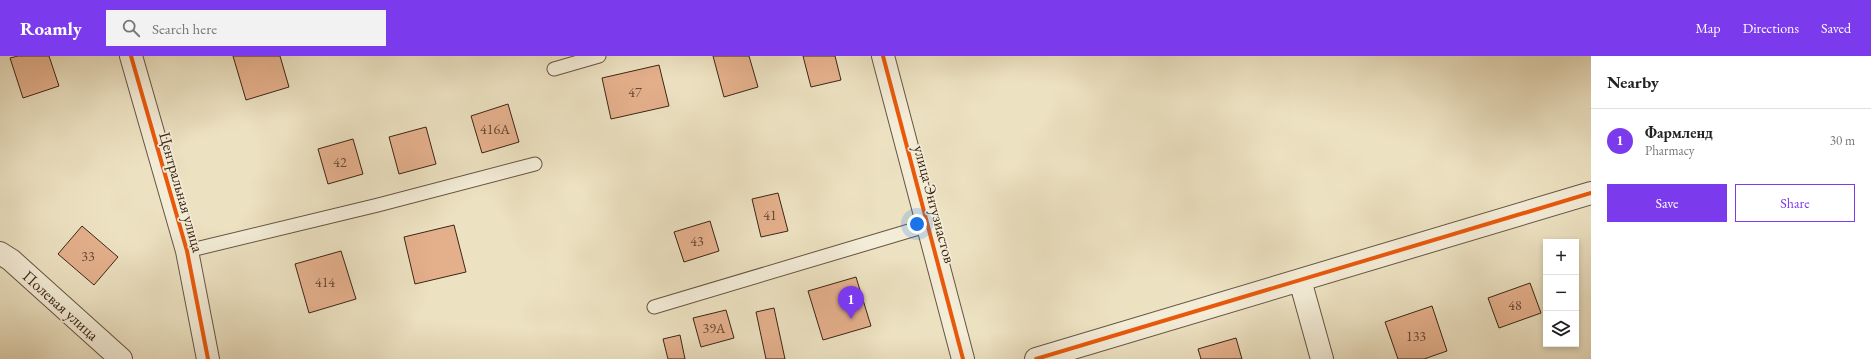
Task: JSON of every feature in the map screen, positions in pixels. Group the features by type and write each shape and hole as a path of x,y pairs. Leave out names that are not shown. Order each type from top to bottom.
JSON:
{"street":[{"name":"Центральная улица","path":"131,56 187,251 208,359"},
{"name":"улица Энтузиастов","path":"883,56 929,225 963,359"},
{"path":"1036,359 1591,193"},
{"name":"Полевая улица","path":"0,253 11,260 121,359"},
{"path":"1300,280 1322,359"}],"lane":[{"path":"554,69 599,56"},
{"path":"187,251 378,205 535,164"},
{"path":"654,307 929,225"}],"building":[{"path":"18,56 49,56 59,86 23,98 10,58"},
{"path":"233,56 280,56 289,87 246,100"},
{"path":"713,56 749,56 758,87 724,97"},
{"path":"803,56 835,56 841,80 811,87"},
{"path":"659,65 669,106 611,119 602,78"},
{"path":"508,104 519,142 482,153 471,116"},
{"path":"426,127 436,164 399,174 389,137"},
{"path":"353,139 363,174 328,184 318,149"},
{"path":"778,193 788,231 761,237 752,199"},
{"path":"710,221 719,251 684,262 674,232"},
{"path":"454,225 466,272 415,284 404,237"},
{"path":"82,226 118,257 94,285 58,254"},
{"path":"341,251 356,299 309,313 295,264"},
{"path":"856,277 871,326 823,340 808,291"},
{"path":"1530,283 1541,313 1499,328 1488,298"},
{"path":"1432,306 1447,351 1424,359 1398,359 1385,322"},
{"path":"774,308 785,359 766,359 756,312"},
{"path":"726,310 734,338 701,347 693,318"},
{"path":"680,335 685,359 668,359 663,339"},
{"path":"1236,338 1242,359 1201,359 1198,349"}],"cycle path":[{"path":"131,56 187,251 208,359"},
{"path":"883,56 963,359"},
{"path":"1036,359 1591,193"}],"place":[{"name":"Фармленд","path":"851,319"}]}
